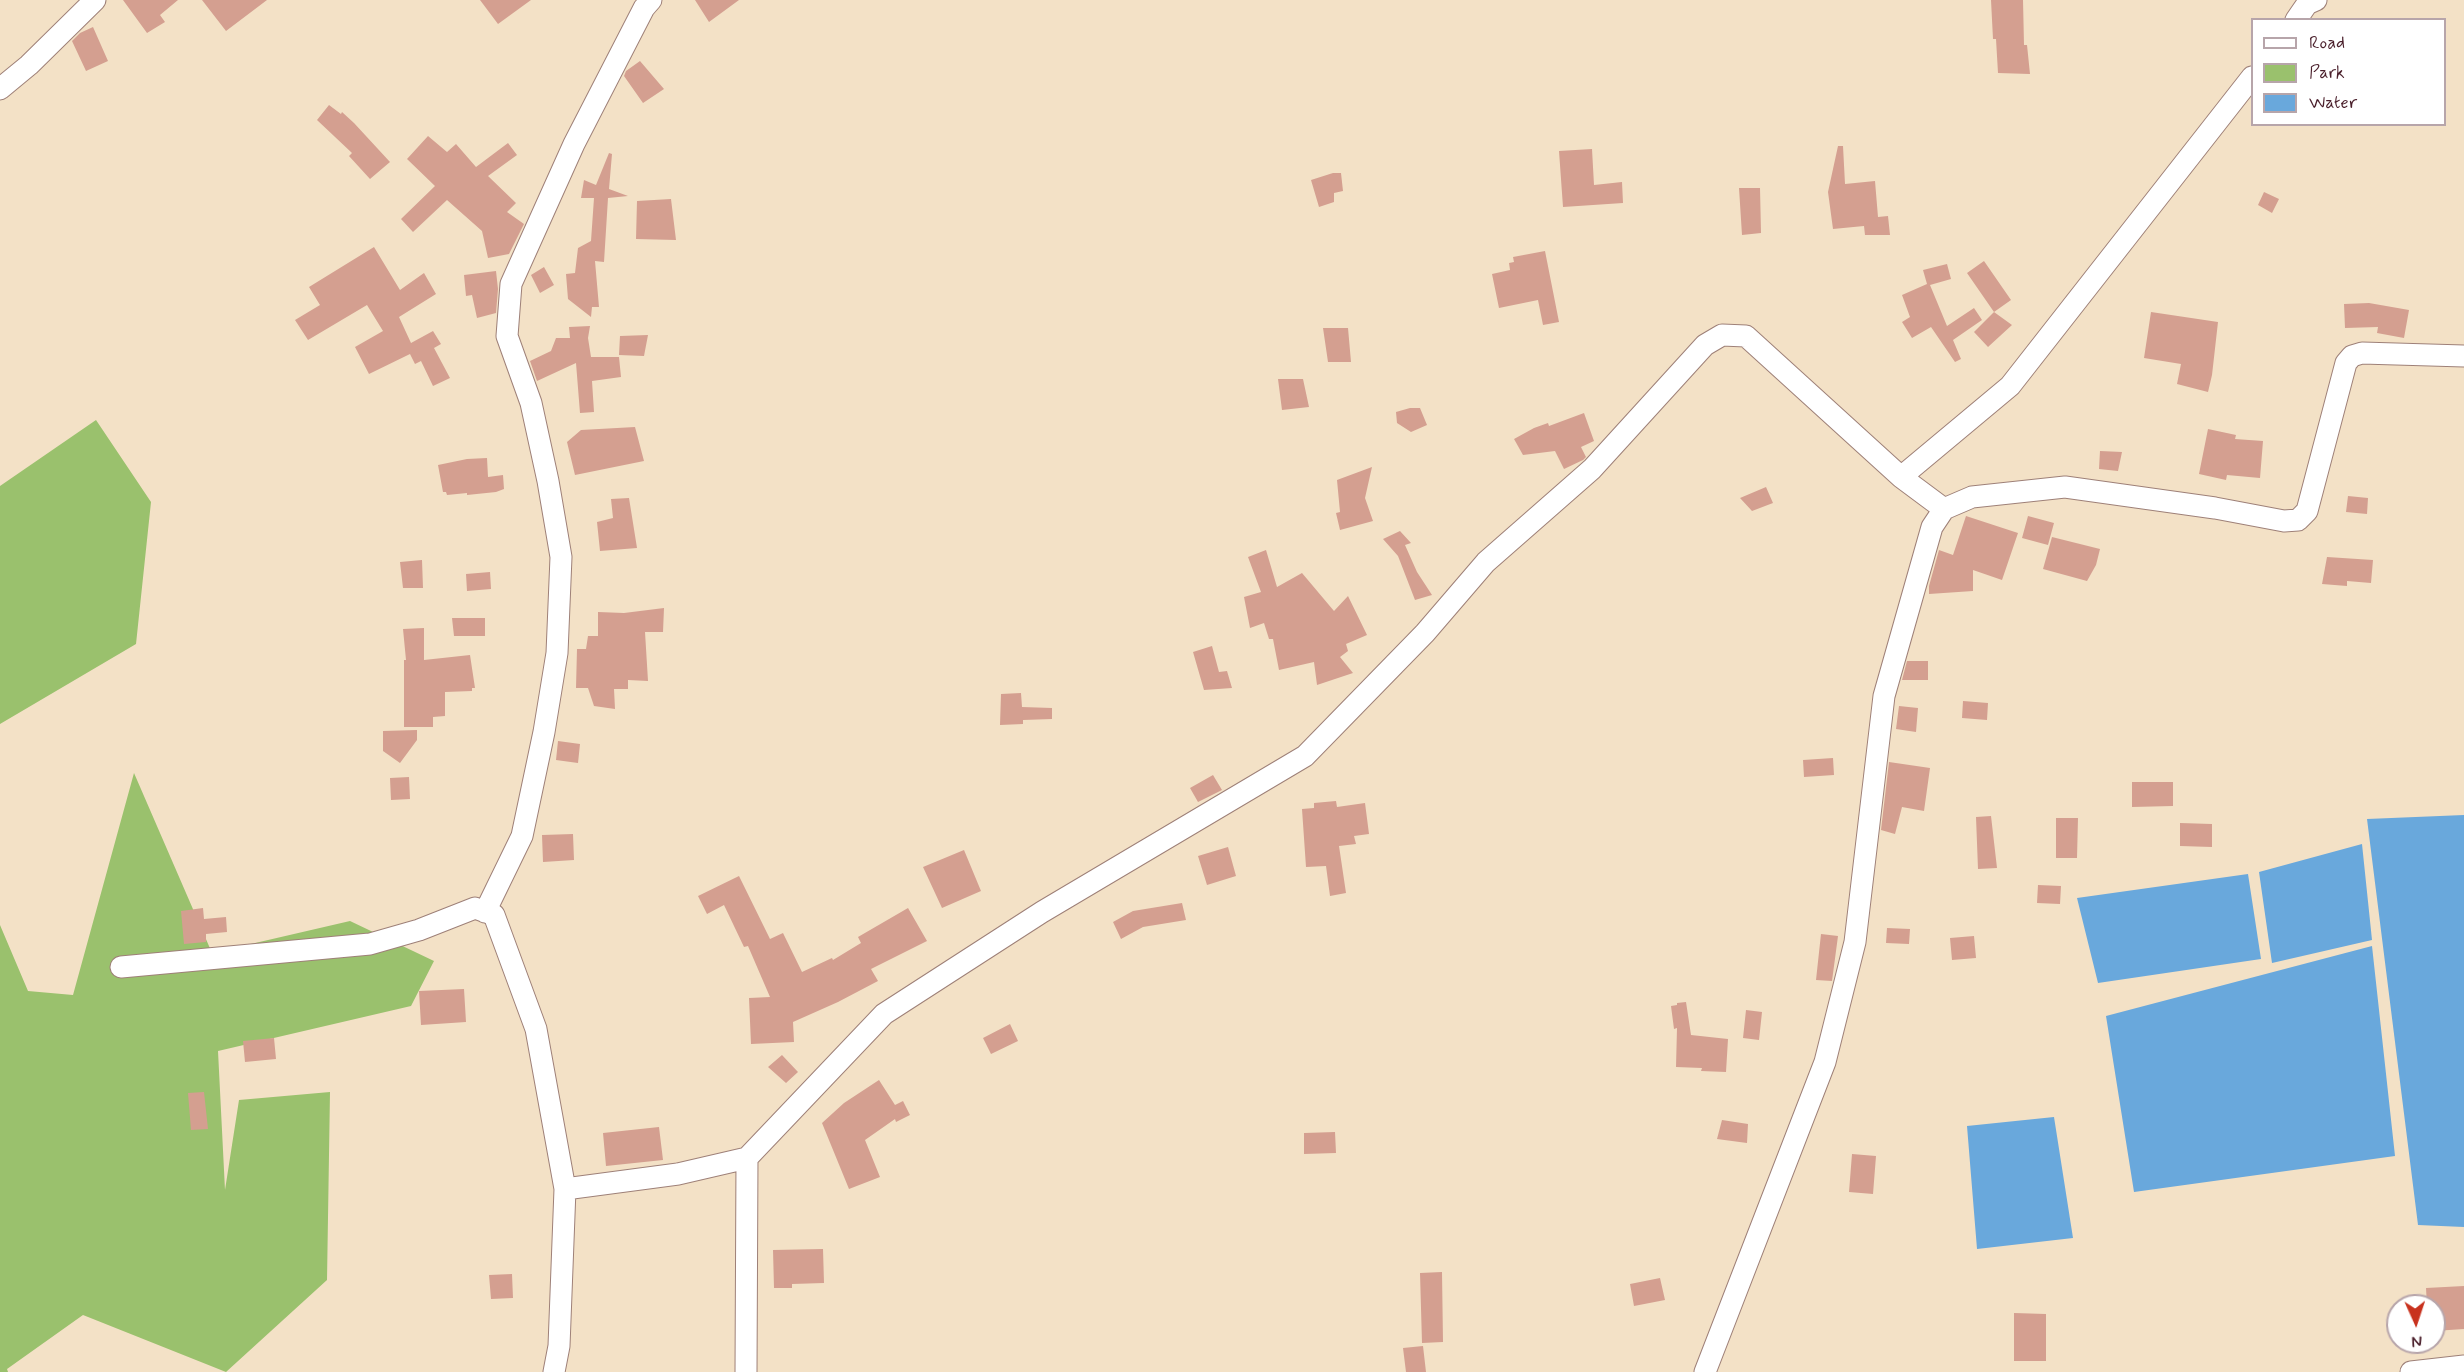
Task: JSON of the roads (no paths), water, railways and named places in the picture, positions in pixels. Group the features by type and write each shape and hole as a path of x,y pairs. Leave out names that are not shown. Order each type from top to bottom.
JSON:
{"street":[{"path":"0,88 29,65 94,0"},
{"path":"485,912 522,836 544,732 557,653 561,557 531,403 507,336 511,284 574,144 644,8 651,0"},
{"path":"2297,18 2307,4 2316,0"},
{"path":"1900,477 2010,386 2251,80"},
{"path":"566,1190 678,1174 747,1158 884,1014 1042,912 1305,756 1425,633 1486,562 1592,469 1705,345 1722,335 1746,336 1900,477 1944,509"},
{"path":"1705,1372 1825,1062 1855,942 1884,696 1932,527 1944,509 1972,497 2066,487 2215,508 2284,521 2298,520 2307,511 2346,363 2352,356 2362,353 2464,356"},
{"path":"121,967 370,944 419,930 475,908 494,915 536,1029 566,1190 559,1346 554,1372"},
{"path":"746,1372 747,1158"},
{"path":"2411,1372 2464,1366"}],"water":[{"path":"2464,815 2464,1227 2418,1225 2367,819"},
{"path":"2362,844 2372,940 2272,963 2259,872"},
{"path":"2248,874 2261,959 2098,983 2077,898"},
{"path":"2372,946 2395,1156 2134,1192 2106,1016"},
{"path":"2054,1117 2073,1238 1977,1249 1967,1126"}]}
